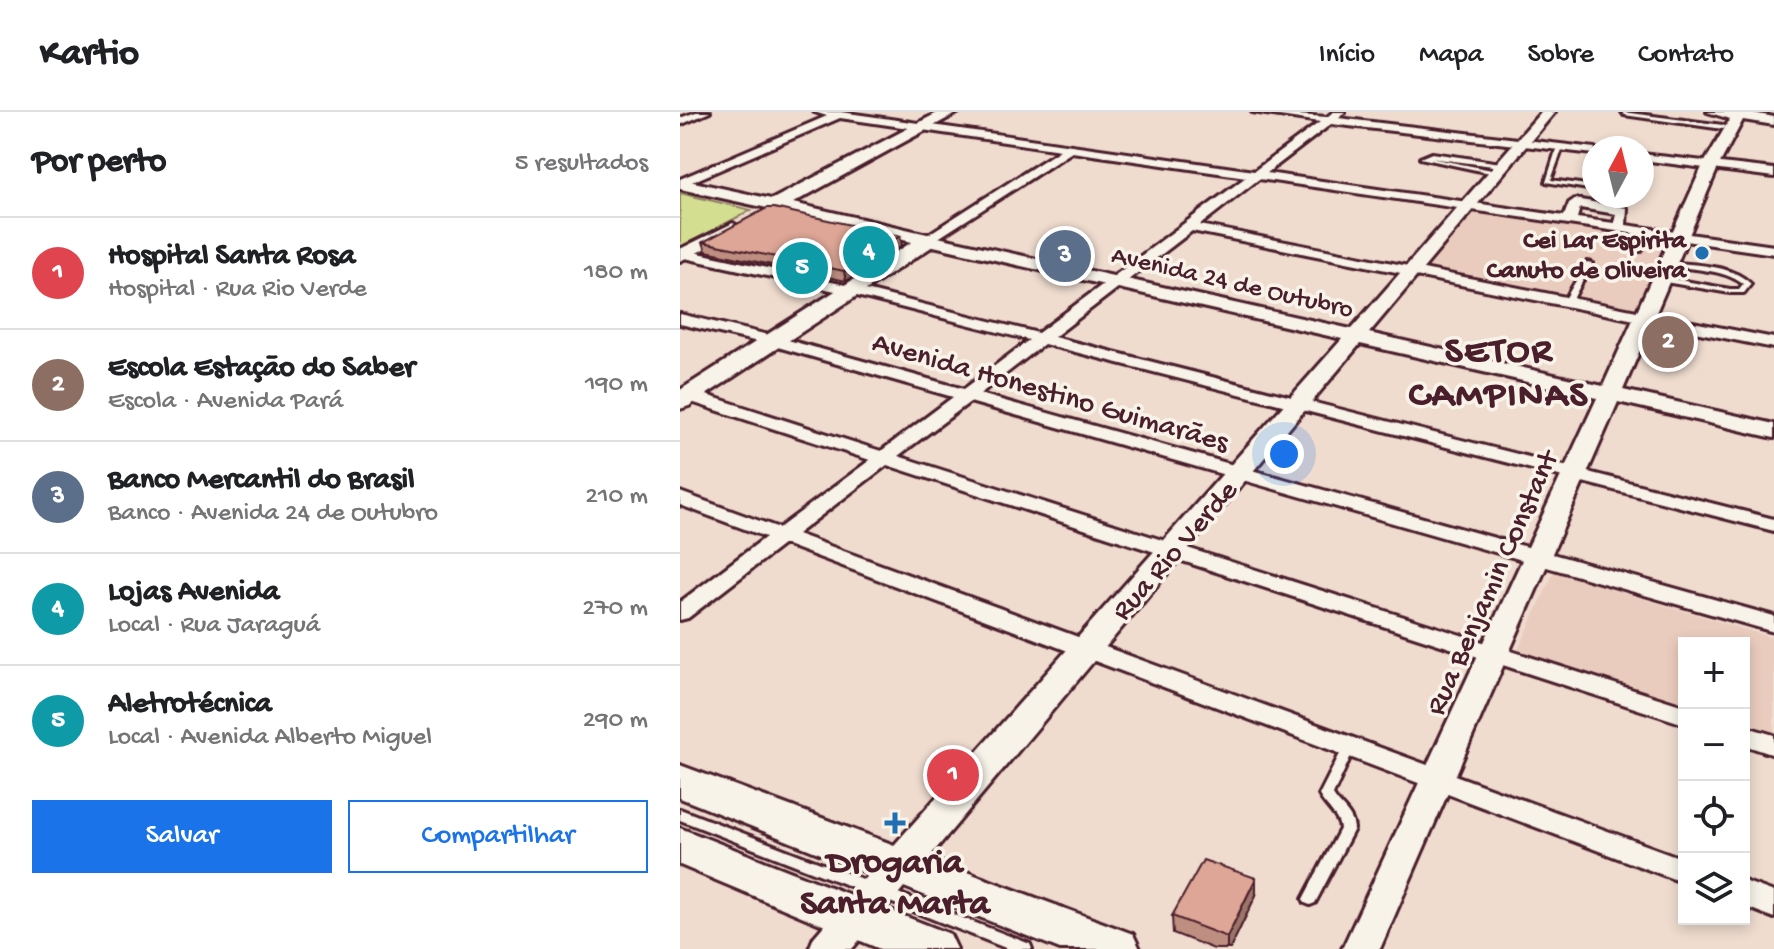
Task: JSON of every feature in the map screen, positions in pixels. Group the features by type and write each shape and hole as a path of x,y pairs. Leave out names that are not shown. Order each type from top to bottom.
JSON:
{"main road":[{"path":"776,205 951,112"},
{"name":"Avenida 24 de Outubro","path":"776,205 929,240"},
{"path":"684,398 929,240"},
{"path":"680,781 933,949"},
{"path":"680,846 864,905 1116,949"}],"street":[{"path":"680,122 705,112"},
{"path":"819,112 1569,221 1575,203 1623,211 1619,228 1774,250"},
{"path":"1257,112 1334,116 1582,150"},
{"name":"Rua Rio Verde","path":"864,905 1548,112"},
{"path":"1714,112 1734,120 1774,121"},
{"path":"680,183 839,115"},
{"path":"680,613 1334,116"},
{"name":"Rua Benjamin Constant","path":"1361,949 1496,653 1536,556 1711,165 1734,120"},
{"path":"929,240 1071,148"},
{"path":"1654,158 1774,173"},
{"name":"Avenida 24 de Outubro","path":"680,183 776,205"},
{"path":"681,254 776,205"},
{"path":"1188,226 1774,343"},
{"name":"Avenida 24 de Outubro","path":"929,240 1774,431"},
{"path":"681,254 850,290 1774,525"},
{"name":"Avenida Honestino Guimarães","path":"680,319 771,340 1774,624"},
{"path":"684,398 884,458 1678,713"},
{"path":"680,498 1678,869"},
{"path":"1750,737 1774,745"},
{"path":"1750,895 1774,905"}],"lane":[{"path":"1624,113 1734,120"},
{"path":"1560,147 1548,181 1582,186"},
{"path":"1432,155 1498,168 1423,158 1432,155"},
{"path":"1639,250 1648,232"},
{"path":"1568,301 1589,263"},
{"path":"1665,272 1731,275 1745,280 1747,284 1741,291 1730,291 1665,272"},
{"path":"1310,899 1347,829 1346,818 1326,795 1349,747"},
{"path":"680,814 864,905 1025,949"}],"shaded area":[{"path":"1468,210 1672,239 1634,309 1423,268"},
{"path":"1554,572 1774,638 1774,735 1750,727 1750,637 1678,637 1678,703 1518,650"}],"green space":[{"path":"680,193 751,210 680,248"}],"building":[{"path":"767,208 900,236 844,271 703,242"},
{"path":"1203,860 1256,878 1227,937 1172,916"}],"place":[{"name":"Lojas Avenida","path":"869,252"},
{"name":"Cei Lar Espirita Canuto de Oliveira","path":"1702,253"},
{"name":"Banco Mercantil do Brasil","path":"1065,256"},
{"name":"Aletrotécnica","path":"802,268"},
{"name":"Escola Estação do Saber","path":"1668,342"},
{"name":"Hospital Santa Rosa","path":"953,775"},
{"name":"Drogaria Santa Marta","path":"895,823"}],"district":[{"name":"SETOR CAMPINAS","path":"1499,369"}]}
